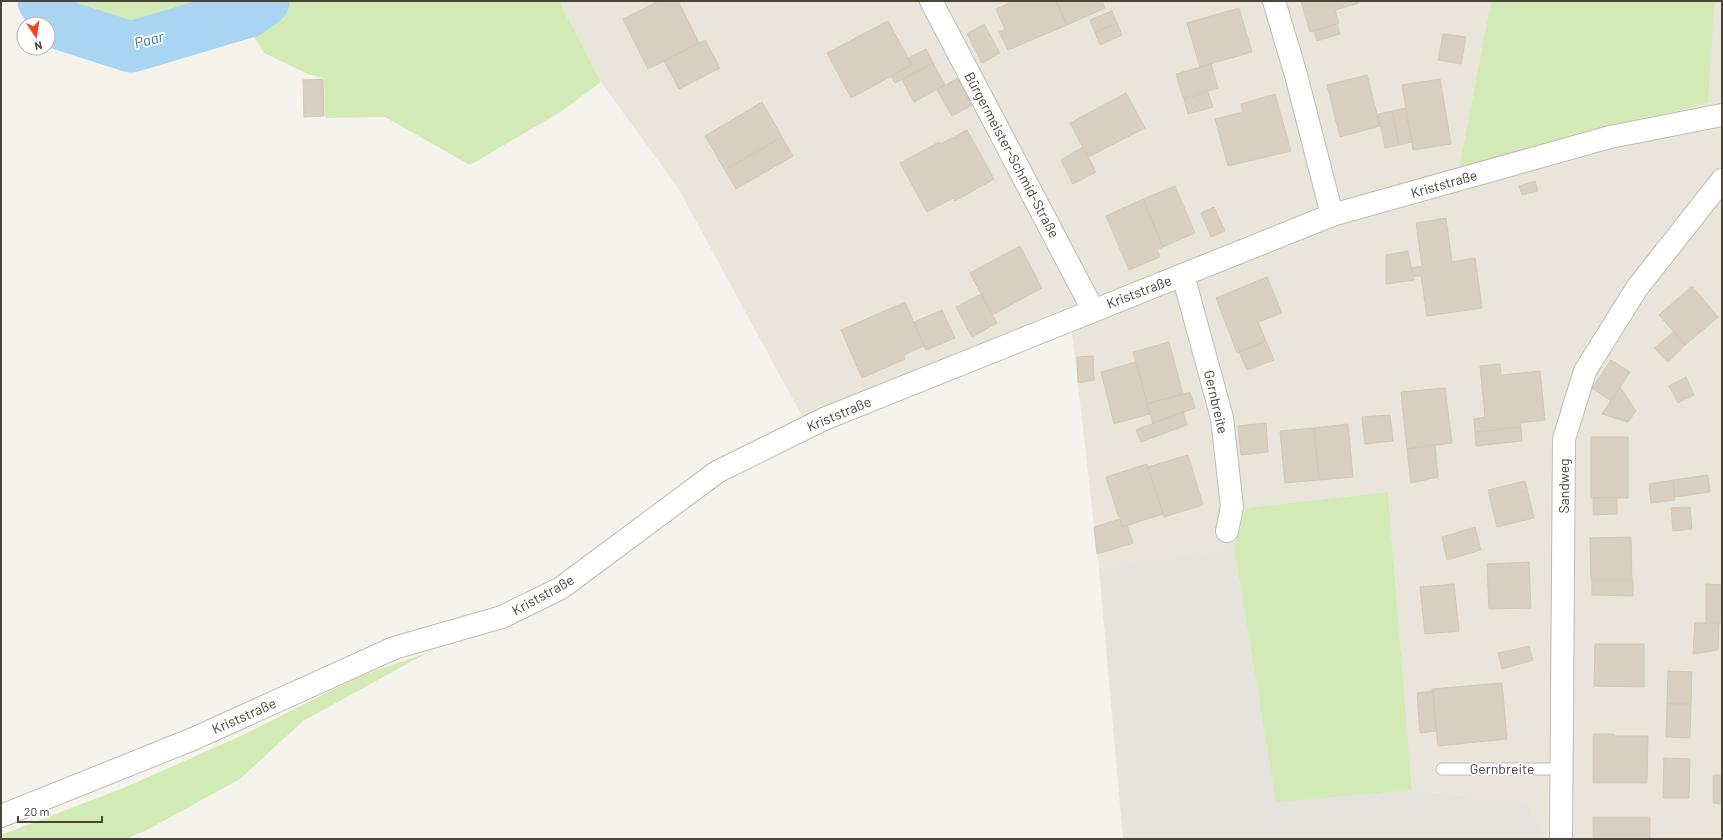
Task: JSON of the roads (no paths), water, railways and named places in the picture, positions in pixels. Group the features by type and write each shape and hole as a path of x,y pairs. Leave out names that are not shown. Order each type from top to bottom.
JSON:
{"street":[{"name":"Bürgermeister-Schmid-Straße","path":"931,1 1093,310"},
{"path":"1274,1 1296,75 1332,215"},
{"name":"Kriststraße","path":"1,816 193,739 394,648 502,617 561,588 717,472 824,419 1332,215 1610,137 1722,115"},
{"name":"Sandweg","path":"1561,839 1564,439 1585,371 1637,288 1722,180"},
{"name":"Gernbreite","path":"1183,275 1222,418 1232,507 1227,531"}],"lane":[{"name":"Gernbreite","path":"1442,769 1562,769"}],"waterway":[{"name":"Paar","path":"43,1 62,25 131,47 249,12 264,1"}]}
